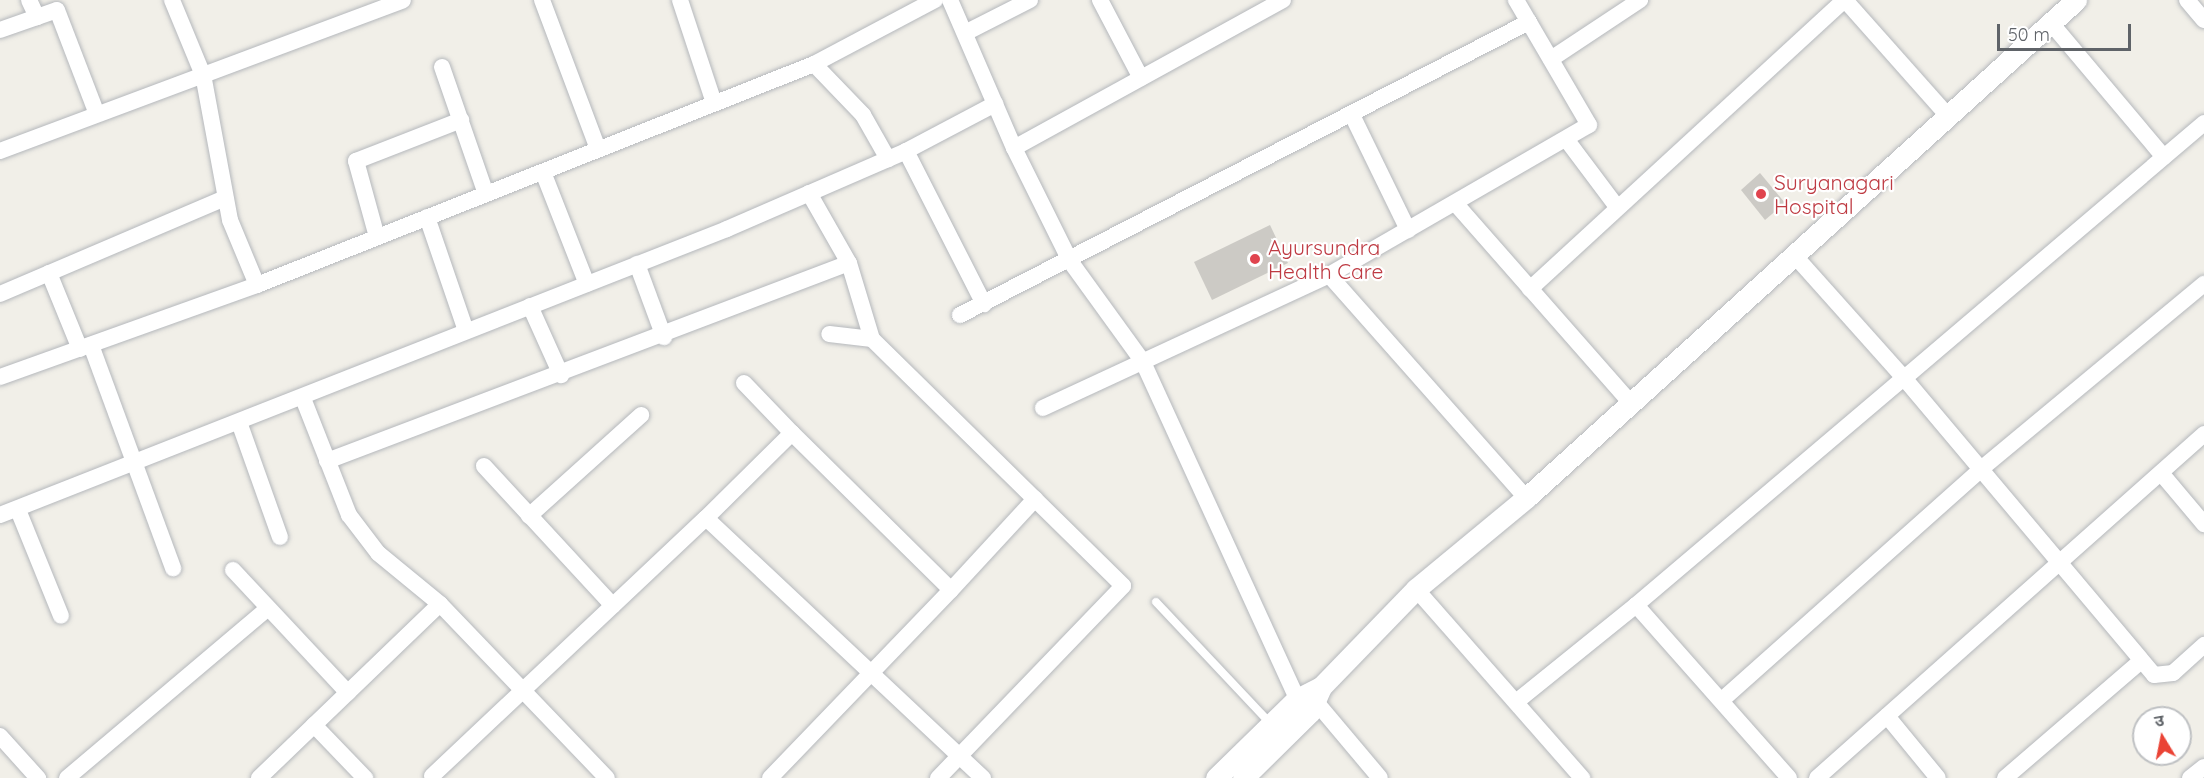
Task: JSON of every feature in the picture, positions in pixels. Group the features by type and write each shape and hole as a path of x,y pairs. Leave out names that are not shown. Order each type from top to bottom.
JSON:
{"street":[{"path":"29,0 38,17"},
{"path":"172,0 203,75 225,198 257,285"},
{"path":"0,151 403,0"},
{"path":"542,0 598,149"},
{"path":"680,0 714,103"},
{"path":"0,377 257,285 814,64 935,0"},
{"path":"950,0 1014,148 1070,261 1143,362 1312,696 1380,778"},
{"path":"965,33 1030,0"},
{"path":"1100,0 1141,78"},
{"path":"1014,148 1283,0"},
{"path":"1043,408 1329,275 1589,125 1516,0"},
{"path":"1530,289 1844,0 1948,116"},
{"path":"1242,778 1312,696 1416,589 1526,498 2076,0"},
{"path":"2187,0 2204,20"},
{"path":"1551,59 1637,1"},
{"path":"0,30 57,10 98,114"},
{"path":"960,315 1070,261 1529,22"},
{"path":"2051,23 2164,157"},
{"path":"814,64 863,115 888,159"},
{"path":"442,67 486,194"},
{"path":"0,515 18,510 133,462 303,398 637,264 906,151 995,104"},
{"path":"1352,115 1408,230"},
{"path":"376,237 356,161 461,120"},
{"path":"1516,702 1636,605 2204,123"},
{"path":"1566,139 1617,207"},
{"path":"906,151 984,304"},
{"path":"543,172 586,284"},
{"path":"808,193 849,263 872,339 1123,586 938,778"},
{"path":"0,294 225,198"},
{"path":"1455,203 1631,403"},
{"path":"427,217 466,331"},
{"path":"1794,255 1904,378 2140,662 2163,677 2204,645"},
{"path":"327,461 664,338 849,263"},
{"path":"637,264 664,338"},
{"path":"49,273 85,347 133,462 173,568"},
{"path":"1329,275 1526,498"},
{"path":"1722,700 1981,469 2204,284"},
{"path":"530,306 561,375"},
{"path":"829,334 872,339"},
{"path":"744,383 951,590"},
{"path":"303,398 349,515 378,553 440,604 607,778"},
{"path":"529,516 641,415"},
{"path":"239,422 280,537"},
{"path":"432,777 706,518 792,433"},
{"path":"1817,778 2204,434"},
{"path":"484,466 613,606"},
{"path":"2161,473 2204,524"},
{"path":"770,778 1035,499"},
{"path":"18,510 61,615"},
{"path":"706,518 983,778"},
{"path":"233,570 348,693"},
{"path":"1416,589 1582,778"},
{"path":"259,778 440,604"},
{"path":"1636,605 1789,778"},
{"path":"67,778 268,608"},
{"path":"2005,778 2140,662"},
{"path":"1216,778 1271,724 1312,696"},
{"path":"1887,716 1938,778"},
{"path":"314,725 365,778"},
{"path":"0,736 38,778"},
{"path":"2190,778 2204,767"}],"lane":[{"path":"1155,602 1271,724"}],"building":[{"path":"1760,173 1785,203 1765,220 1741,190"},
{"path":"1270,225 1288,263 1212,300 1194,262"}],"place":[{"name":"Suryanagari Hospital","path":"1761,194"},
{"name":"Ayursundra Health Care","path":"1255,259"}]}
